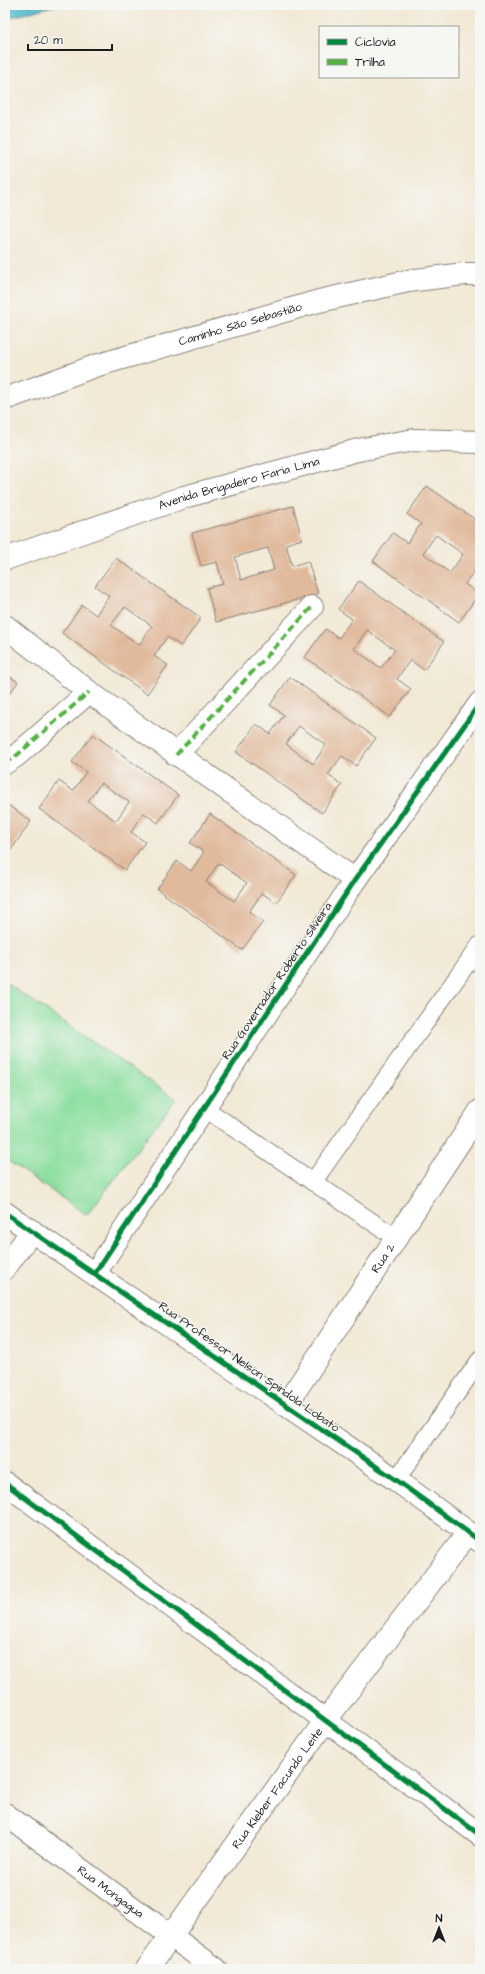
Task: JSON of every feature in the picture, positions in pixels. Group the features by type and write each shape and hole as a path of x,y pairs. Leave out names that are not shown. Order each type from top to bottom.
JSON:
{"street":[{"name":"Caminho São Sebastião","path":"5,398 95,366 319,301 408,281 464,274 480,274"},
{"name":"Avenida Brigadeiro Faria Lima","path":"5,559 184,497 358,450 414,440 480,442"},
{"path":"176,755 312,607"},
{"path":"5,626 88,692 355,880"},
{"path":"5,763 16,756 88,692"},
{"name":"Rua Governador Roberto Silveira","path":"94,1273 355,880 480,703"},
{"name":"Rua 2","path":"286,1405 480,1111"},
{"name":"Rua Professor Nelson Spindola Lobato","path":"5,1213 396,1480 474,1537"},
{"path":"5,1268 32,1231"},
{"path":"5,1483 480,1835"},
{"name":"Rua Kleber Facundo Leite","path":"147,1969 326,1720 474,1537"},
{"name":"Rua Mongagua","path":"5,1814 216,1969"}],"lane":[{"path":"313,1182 480,945"},
{"path":"204,1108 396,1238"},
{"path":"396,1480 480,1360"}],"green space":[{"path":"5,982 176,1099 87,1215 5,1159"}],"water":[{"path":"5,5 56,5 5,19"}],"building":[{"path":"427,486 480,523 480,566 478,565 465,584 479,594 459,622 373,561 393,533 407,543 421,524 407,514","holes":["436,535 463,554 450,573 423,553"]},
{"path":"293,506 302,539 286,544 292,566 308,561 318,594 216,622 207,588 223,584 217,562 201,566 192,533","holes":["268,548 274,570 241,580 235,557"]},
{"path":"116,558 201,618 181,646 167,637 154,656 168,665 147,694 62,633 82,605 96,615 109,596 95,586","holes":["125,607 152,626 139,645 111,625"]},
{"path":"359,581 444,642 424,670 410,660 397,679 411,689 390,717 305,657 325,629 339,638 352,619 338,609","holes":["367,630 395,650 381,668 354,649"]},
{"path":"5,673 18,682 5,700"},
{"path":"290,677 376,738 356,766 342,756 328,775 342,785 322,813 236,752 256,724 270,734 284,715 270,705","holes":["299,726 326,745 313,764 286,744"]},
{"path":"93,734 178,795 158,823 144,813 131,832 145,842 125,870 39,809 59,781 73,791 86,772 72,762","holes":["101,783 129,802 116,821 88,801"]},
{"path":"5,803 31,821 11,850 5,846"},
{"path":"210,814 296,875 276,903 262,893 249,912 263,922 242,950 157,889 177,861 191,871 204,852 190,843","holes":["219,863 247,883 234,901 206,882"]}],"marked path":[{"path":"176,755 312,607"},
{"path":"5,763 16,756 89,692"}],"cycle path":[{"path":"95,1273 355,880 480,703"},
{"path":"5,1213 396,1480 480,1541"},
{"path":"5,1483 480,1835"}]}
